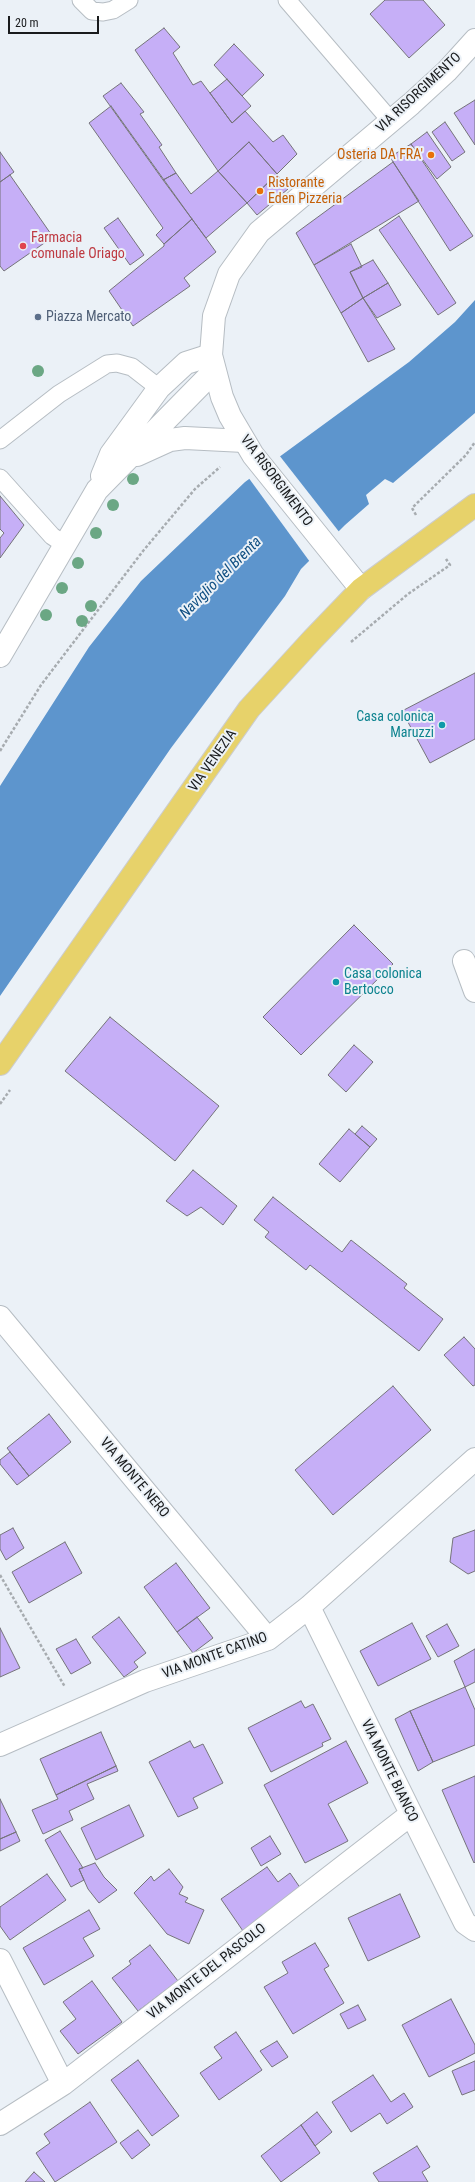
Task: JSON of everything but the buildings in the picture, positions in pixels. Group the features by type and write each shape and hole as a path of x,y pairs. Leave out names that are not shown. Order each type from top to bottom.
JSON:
{"main road":[{"name":"VIA VENEZIA","path":"0,1064 250,709 313,639 361,589 475,505"}],"street":[{"name":"VIA RISORGIMENTO","path":"361,589 248,448 227,409 212,363 214,316 222,290 229,274 244,250 259,232 447,71 475,40"},
{"path":"0,656 64,544 97,490 112,454 159,388 186,363 212,363"},
{"path":"97,490 212,363"},
{"path":"97,490 136,456 170,440 185,438 248,448"},
{"path":"464,961 475,991"},
{"name":"VIA MONTE NERO","path":"0,1317 268,1638"},
{"name":"VIA MONTE CATINO","path":"0,1745 145,1681 268,1638 309,1607 475,1459"},
{"name":"VIA MONTE BIANCO","path":"309,1607 410,1815 465,1923 475,1930"},
{"name":"VIA MONTE DEL PASCOLO","path":"0,2124 63,2084 410,1815"},
{"path":"0,1960 63,2084"}],"lane":[{"path":"81,0 92,11 102,12 113,10 129,0"},
{"path":"287,0 391,120"},
{"path":"3,432 107,364 117,363 132,367 159,388"},
{"path":"0,478 52,536 64,544"}],"path":[{"path":"346,646 408,594 450,565 412,508 466,455 475,442"},
{"path":"0,751 41,685 143,551 196,489 222,466"},
{"path":"0,1104 14,1084"},
{"path":"0,1575 79,1710"}],"water":[{"name":"Naviglio del Brenta","path":"475,300 475,413 393,483 385,479 366,495 369,504 345,525 301,569 285,596 171,748 0,996 0,786 89,647 141,581 245,482 409,362 455,322"}],"pier":[{"path":"279,455 340,533 310,562 248,477"}],"place":[{"name":"Osteria DA FRA'","path":"431,155"},
{"name":"Ristorante Eden Pizzeria","path":"260,191"},
{"name":"Farmacia comunale Oriago","path":"23,246"},
{"name":"Piazza Mercato","path":"38,317"},
{"name":"Casa colonica Maruzzi","path":"442,725"},
{"name":"Casa colonica Bertocco","path":"336,982"}]}
